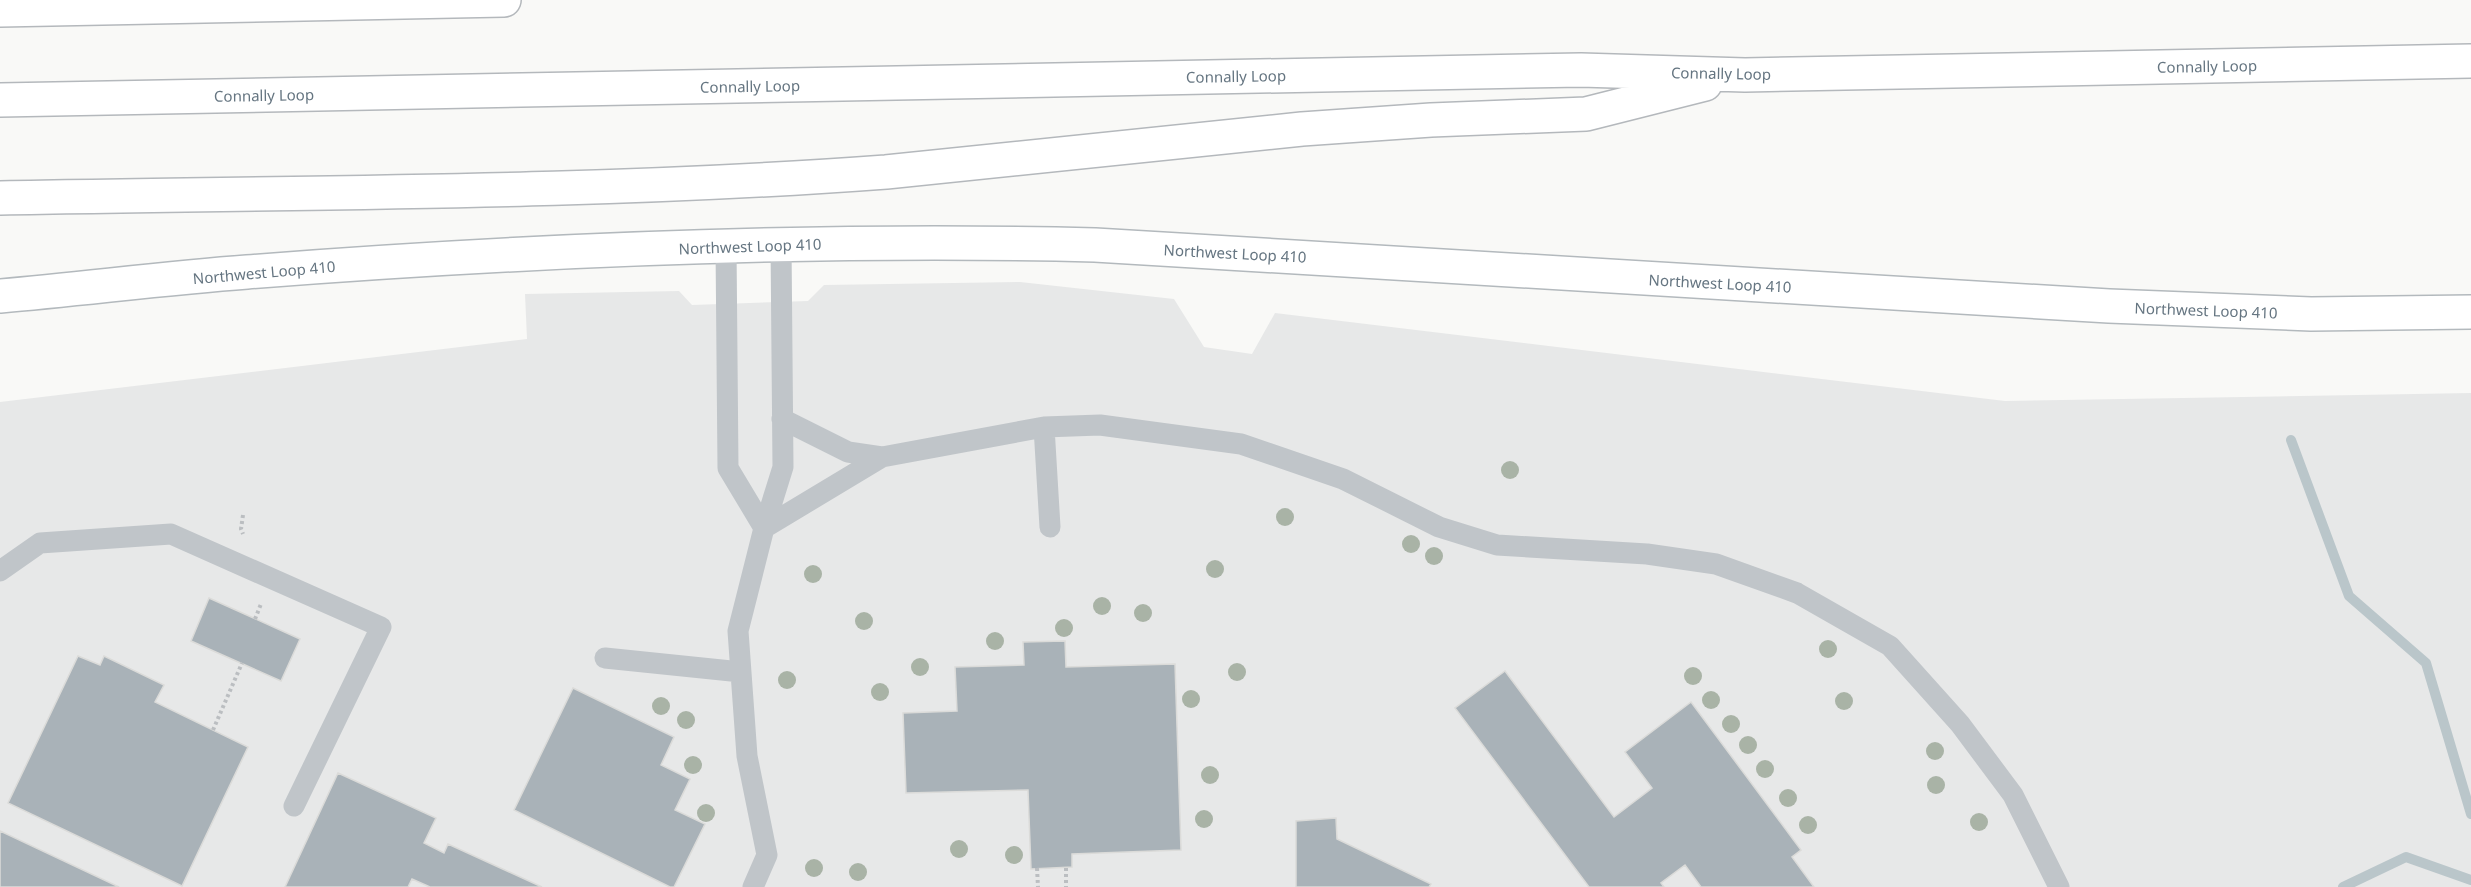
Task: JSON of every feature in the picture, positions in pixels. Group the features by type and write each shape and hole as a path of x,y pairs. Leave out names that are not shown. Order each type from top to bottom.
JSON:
{"main road":[{"path":"0,10 504,0"},
{"name":"Connally Loop","path":"0,100 1569,70 1745,75 2471,61"},
{"path":"0,198 601,186 830,177 1302,129 1431,120 1586,114 1745,75"},
{"name":"Northwest Loop 410","path":"0,296 245,272 374,263 781,244 962,242 1095,246 2109,306 2311,314 2471,312"}],"lane":[{"path":"753,887 767,855 747,756 738,632 764,528 783,467 781,244"},
{"path":"726,246 728,468 764,528"},
{"path":"782,419 848,452 882,456 1044,427 1100,425 1241,444 1343,479 1439,527 1497,545 1647,554 1716,564 1797,593 1890,646 1945,707 2013,795 2059,887"},
{"path":"1044,427 1050,527"},
{"path":"764,528 882,456"},
{"path":"0,571 40,543 171,534 381,627 294,806"},
{"path":"605,658 741,672"}],"path":[{"path":"213,730 242,663"},
{"path":"1037,868 1038,887"},
{"path":"1066,868 1066,887"}],"shaded area":[{"path":"1020,282 1174,299 1204,347 1252,354 1275,313 2005,401 2471,393 2471,887 0,887 0,402 527,339 525,294 679,291 692,305 808,301 824,285"}],"building":[{"path":"209,598 300,639 281,681 191,641"},
{"path":"1065,641 1066,667 1175,664 1181,850 1072,854 1072,867 1031,869 1028,790 906,793 903,713 957,711 955,667 1024,665 1023,642"},
{"path":"78,656 100,665 104,656 164,685 155,702 248,747 182,886 8,803"},
{"path":"1505,671 1614,817 1652,788 1625,752 1691,702 1801,850 1792,857 1814,887 1701,887 1685,865 1661,883 1664,887 1589,887 1455,708"},
{"path":"573,688 674,737 661,765 690,779 675,810 705,824 674,887 514,810"},
{"path":"338,773 436,818 424,843 444,853 448,844 542,887 430,887 412,879 408,887 285,887"},
{"path":"1336,818 1337,839 1431,884 1429,887 1296,887 1296,821"},
{"path":"0,831 119,887 0,887"}],"waterway":[{"path":"2291,440 2349,596 2426,663 2471,814"},
{"path":"2343,887 2406,857 2471,880"}]}
